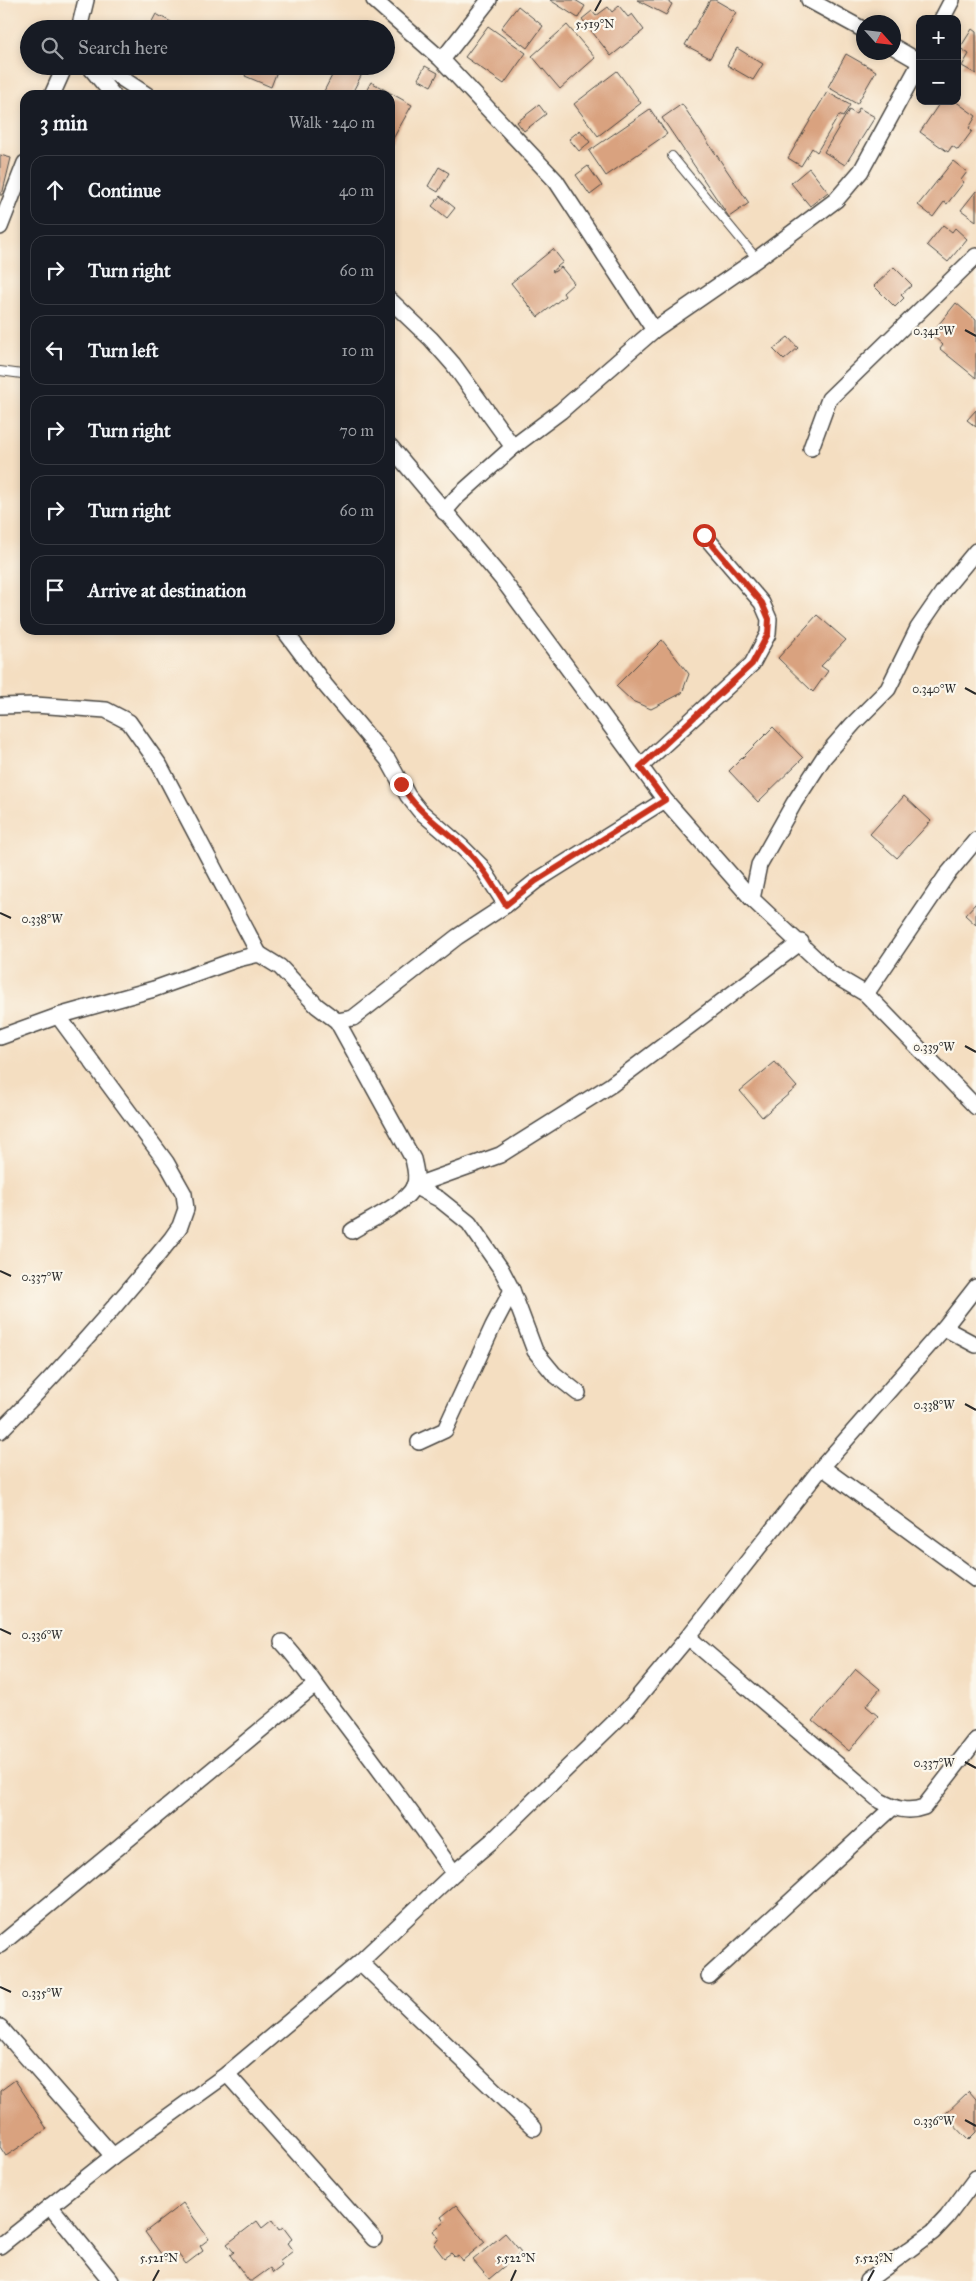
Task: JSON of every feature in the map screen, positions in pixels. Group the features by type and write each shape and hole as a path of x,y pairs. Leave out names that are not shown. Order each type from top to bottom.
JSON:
{"street":[{"path":"81,20 86,0"},
{"path":"374,0 442,60 556,181 654,330"},
{"path":"442,60 489,0"},
{"path":"809,0 856,26"},
{"path":"944,15 952,0"},
{"path":"901,51 917,60"},
{"path":"444,512 457,497 513,448 561,411 654,330 757,259 836,200 861,171 916,69"},
{"path":"54,90 61,75"},
{"path":"96,75 109,90"},
{"path":"117,75 139,90"},
{"path":"0,226 20,176"},
{"path":"811,448 829,399 976,256"},
{"path":"395,305 431,339 453,364 513,448"},
{"path":"395,452 502,580 665,800 752,899 801,942 832,974 866,994 976,1106"},
{"path":"640,767 752,664 768,634 769,619 762,603 704,535"},
{"path":"752,899 759,865 794,803 824,757 852,724 888,689 918,628 947,586 976,551"},
{"path":"288,635 325,685 388,760 408,796 420,811 481,866 506,905"},
{"path":"0,706 35,705 106,710 129,722 160,766 259,954 280,967 317,1006 337,1021 413,1159 416,1175 414,1186 406,1198 352,1231"},
{"path":"337,1021 353,1018 458,937 506,905 560,865 665,800"},
{"path":"866,994 946,876 976,840"},
{"path":"414,1186 500,1155 603,1090 801,942"},
{"path":"2,1031 154,989 238,959 259,954"},
{"path":"0,1431 37,1394 101,1324 171,1239 180,1226 186,1209 184,1194 166,1162 58,1016"},
{"path":"414,1186 439,1199 469,1223 501,1269 512,1290 535,1351 554,1374 578,1393"},
{"path":"0,2246 113,2156 227,2074 360,1962 454,1873 492,1841 628,1709 688,1637 822,1467 944,1328 976,1287"},
{"path":"419,1442 444,1430 512,1290"},
{"path":"944,1328 976,1345"},
{"path":"822,1467 976,1580"},
{"path":"688,1637 880,1802 892,1808 914,1811 924,1807 976,1740"},
{"path":"282,1642 299,1660 315,1685 405,1804 454,1873"},
{"path":"0,1945 315,1685"},
{"path":"709,1976 892,1808"},
{"path":"360,1962 534,2128"},
{"path":"0,2027 113,2156"},
{"path":"227,2074 374,2239"},
{"path":"867,2281 933,2232 947,2217 976,2178"},
{"path":"50,2206 111,2281"}],"lane":[{"path":"672,156 757,259"},
{"path":"0,371 20,374"}],"building":[{"path":"550,0 575,0 585,6 578,18"},
{"path":"637,0 665,0 672,4 666,15"},
{"path":"710,0 715,0 736,12 710,58 685,45"},
{"path":"518,6 543,26 527,48 501,28"},
{"path":"619,6 628,17 632,14 644,30 611,56 582,19 592,11 596,16 608,7 612,12"},
{"path":"156,14 167,20 153,20"},
{"path":"567,25 595,58 560,89 532,56"},
{"path":"488,26 526,53 504,84 465,57"},
{"path":"972,29 976,32 976,74 962,66 969,54 961,49"},
{"path":"737,48 763,64 753,80 727,65"},
{"path":"846,54 876,71 857,104 828,87"},
{"path":"425,66 438,73 431,86 418,79"},
{"path":"617,71 641,103 598,136 574,104"},
{"path":"245,75 276,75 271,87"},
{"path":"332,75 361,75 354,90 325,90"},
{"path":"371,82 385,90 367,90"},
{"path":"827,92 850,105 843,117 839,115 817,152 812,148 801,166 788,158"},
{"path":"395,95 412,105 395,135"},
{"path":"682,104 749,203 729,217 662,118"},
{"path":"539,105 546,114 524,131 517,122"},
{"path":"938,105 961,105 976,116 969,128 972,131 958,150 952,146 948,152 920,132"},
{"path":"859,108 875,117 845,165 824,152 849,110 856,114"},
{"path":"650,109 667,134 606,176 589,151"},
{"path":"580,130 590,142 579,151 569,139"},
{"path":"0,155 11,158 2,195 0,195"},
{"path":"953,161 967,172 961,180 964,182 947,204 944,202 933,217 918,205"},
{"path":"588,166 602,186 590,195 576,175"},
{"path":"439,167 449,173 438,192 428,186"},
{"path":"809,168 828,192 810,206 791,183"},
{"path":"976,191 976,221 961,210"},
{"path":"440,196 455,208 447,218 432,206"},
{"path":"943,225 952,232 955,228 967,239 948,262 927,245"},
{"path":"553,249 563,262 552,271 554,272 561,267 574,283 563,293 565,296 538,317 511,283"},
{"path":"894,267 912,285 901,295 904,298 895,307 874,286"},
{"path":"956,303 976,320 976,378 940,349 943,345 931,334"},
{"path":"788,337 798,348 784,360 773,349"},
{"path":"976,410 976,427 967,420"},
{"path":"817,615 846,640 821,666 828,671 813,692 778,658"},
{"path":"662,640 689,674 682,693 651,709 632,701 616,686"},
{"path":"773,727 803,758 758,802 729,771"},
{"path":"904,796 931,821 897,858 870,834"},
{"path":"976,903 976,925 965,915"},
{"path":"775,1062 797,1087 762,1117 740,1091"},
{"path":"856,1669 880,1689 866,1706 878,1716 849,1751 813,1721"},
{"path":"15,2080 47,2129 6,2156 0,2147 0,2091"},
{"path":"969,2091 976,2099 976,2132 968,2140 944,2115"},
{"path":"183,2203 209,2239 200,2246 203,2251 186,2264 178,2254 167,2262 145,2232"},
{"path":"456,2205 485,2242 462,2261 458,2255 455,2257 451,2253 444,2258 434,2245 439,2238 433,2231 444,2222 441,2217"},
{"path":"272,2220 279,2230 283,2227 292,2239 287,2243 293,2251 279,2262 282,2266 273,2273 270,2268 252,2281 249,2281 230,2255 234,2252 227,2244 257,2221 262,2228"},
{"path":"505,2233 521,2252 489,2279 473,2260"}],"route":[{"path":"401,784 420,811 481,866 506,905 536,881 584,849 665,800 640,767 752,664 768,634 769,619 762,603 704,535"}]}
